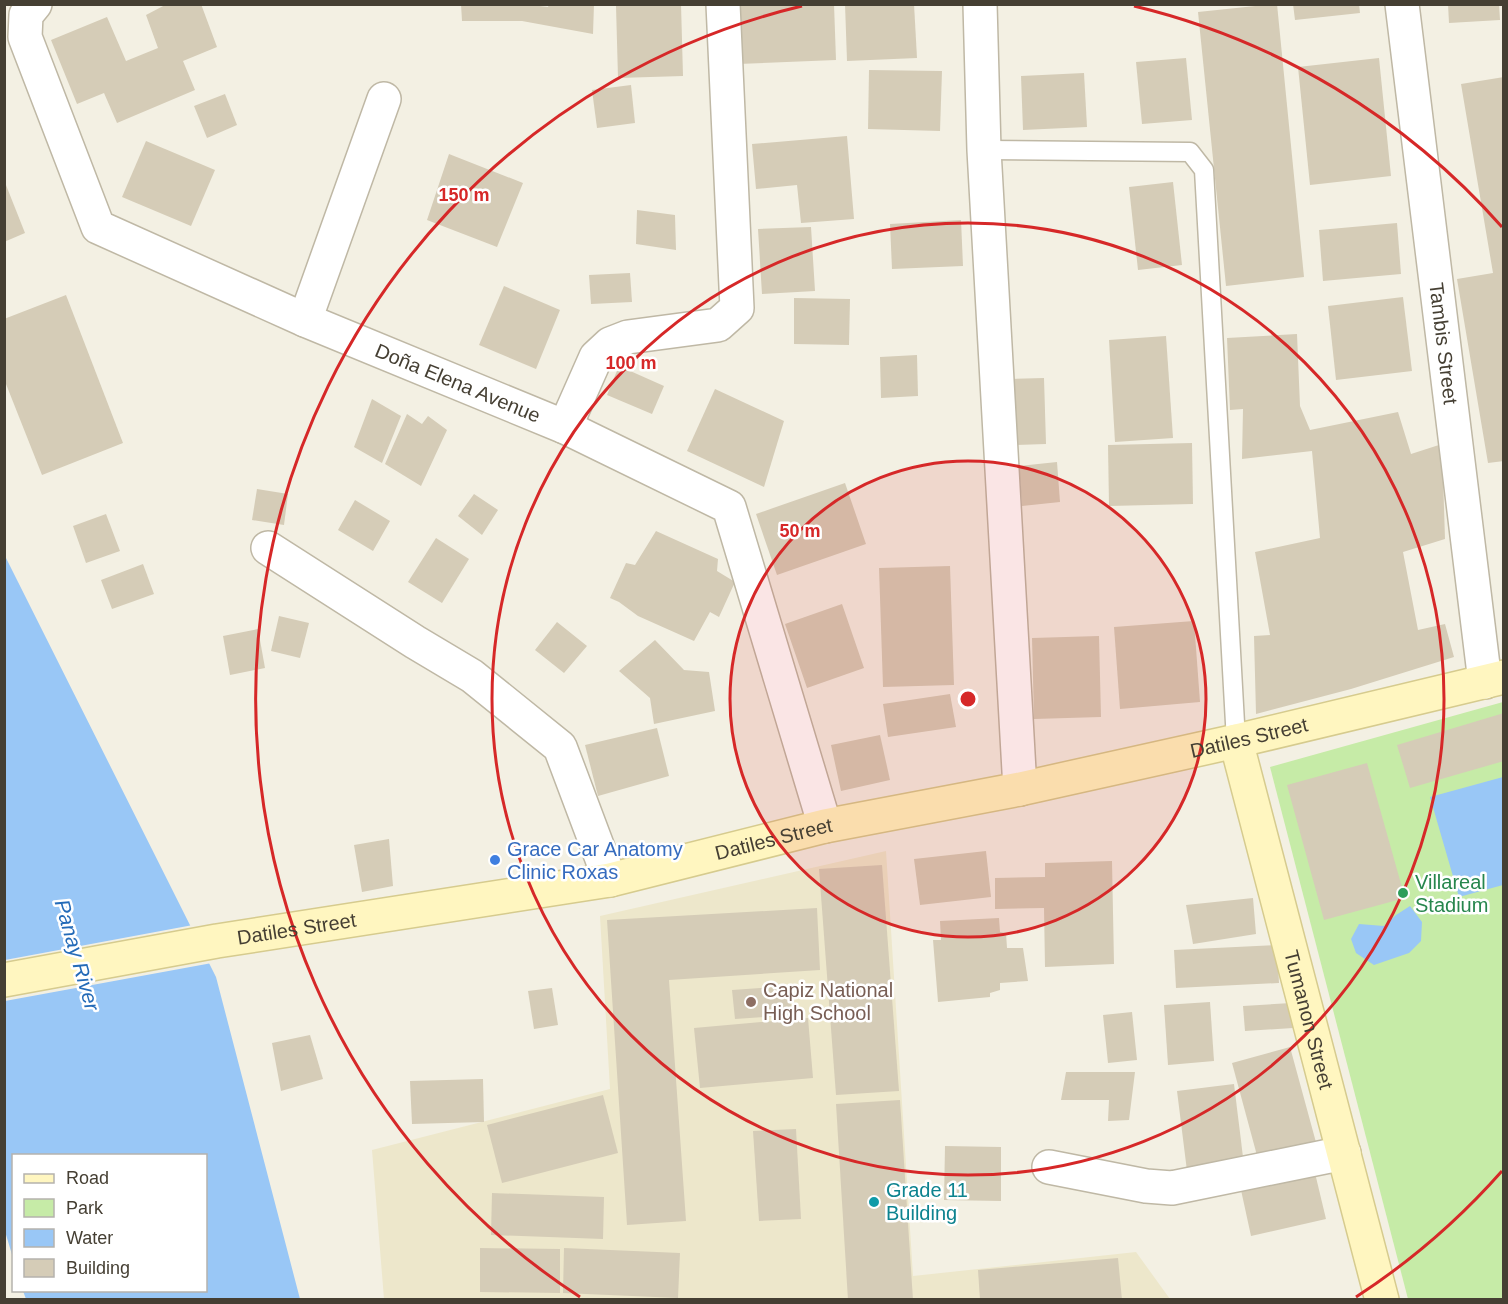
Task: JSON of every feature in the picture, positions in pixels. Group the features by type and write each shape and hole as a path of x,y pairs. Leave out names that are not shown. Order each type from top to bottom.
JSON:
{"main road":[{"name":"Datiles Street","path":"4,981 217,941 610,880 825,826 1020,789 1494,680"},
{"name":"Tumanon Street","path":"1236,741 1382,1299"}],"street":[{"name":"Doña Elena Avenue","path":"34,4 26,15 26,37 98,227 305,320 565,427 729,507 825,826"},
{"path":"565,427 596,357 610,344 628,338 718,325 737,308 723,4"},
{"path":"980,4 984,150 1020,789"},
{"name":"Tambis Street","path":"1402,4 1494,680"},
{"path":"305,320 384,99"},
{"path":"268,548 472,676 560,747 610,880"},
{"path":"1049,1167 1146,1186 1172,1188 1344,1153"}],"lane":[{"path":"984,150 1190,152 1204,170 1236,741"}],"shaded area":[{"name":"Capiz National High School","path":"886,851 913,1276 1136,1252 1170,1299 384,1299 372,1150 610,1089 600,916"}],"green space":[{"name":"Villareal Stadium","path":"1503,702 1503,1299 1408,1299 1270,767"}],"water":[{"name":"Panay River","path":"4,554 216,977 300,1299 26,1299 23,1292 207,1292 207,1154 12,1154 12,1255 4,1228"},
{"path":"1503,777 1503,885 1459,897 1430,797"},
{"path":"1410,906 1422,922 1421,941 1409,953 1374,965 1356,953 1351,939 1359,924 1384,926"}],"pier":[{"path":"193,925 212,963 5,1001 5,960"}],"building":[{"path":"167,4 201,4 217,47 183,61 195,90 117,123 104,93 77,104 51,40 107,17 126,61 158,48 146,15"},
{"path":"461,4 522,4 548,7 549,4 594,4 593,34 522,21 462,21"},
{"path":"681,4 683,76 618,78 616,6"},
{"path":"735,4 834,4 836,60 738,64"},
{"path":"845,4 914,4 917,58 847,61"},
{"path":"1277,4 1304,277 1226,286 1198,12"},
{"path":"1293,4 1359,4 1360,13 1295,20"},
{"path":"1448,4 1499,4 1500,20 1449,23"},
{"path":"1186,58 1192,120 1142,124 1136,62"},
{"path":"1379,58 1391,176 1310,185 1298,67"},
{"path":"869,70 942,71 940,131 868,129"},
{"path":"1084,73 1087,127 1023,130 1021,76"},
{"path":"1504,77 1504,461 1488,463 1457,279 1493,273 1461,84"},
{"path":"631,85 635,123 597,128 592,90"},
{"path":"225,94 237,125 207,138 194,106"},
{"path":"847,136 854,219 801,223 797,185 756,189 752,144"},
{"path":"146,141 215,170 191,226 122,197"},
{"path":"449,154 523,183 497,247 427,220"},
{"path":"4,180 25,233 4,242"},
{"path":"1173,182 1182,265 1138,270 1129,187"},
{"path":"637,210 675,215 676,250 636,244"},
{"path":"961,220 963,266 892,269 890,224"},
{"path":"1397,223 1401,274 1323,281 1319,230"},
{"path":"811,227 815,291 762,294 758,229"},
{"path":"630,273 632,302 591,304 589,275"},
{"path":"504,286 560,310 536,369 479,345"},
{"path":"66,295 123,443 42,475 4,379 4,319"},
{"path":"1403,297 1412,371 1336,380 1328,306"},
{"path":"794,298 850,299 849,345 794,344"},
{"path":"1297,334 1300,406 1310,430 1398,412 1411,454 1442,444 1445,539 1403,552 1418,630 1445,624 1454,657 1351,689 1256,714 1254,636 1270,635 1255,552 1320,538 1312,451 1242,459 1243,409 1230,410 1227,338"},
{"path":"1166,336 1173,438 1115,442 1109,340"},
{"path":"917,355 918,396 881,398 880,357"},
{"path":"619,366 664,386 652,414 607,395"},
{"path":"1044,378 1046,444 1012,445 1011,379"},
{"path":"715,389 784,421 764,487 687,451"},
{"path":"372,399 401,416 382,463 354,447"},
{"path":"407,414 422,424 428,416 447,430 421,486 385,464"},
{"path":"1192,443 1193,504 1109,506 1108,445"},
{"path":"1057,462 1060,502 1022,506 1019,466"},
{"path":"845,483 866,544 777,575 756,514"},
{"path":"257,489 288,494 284,525 252,520"},
{"path":"474,494 498,510 482,535 458,516"},
{"path":"355,500 390,521 373,551 338,530"},
{"path":"106,514 120,551 86,563 73,526"},
{"path":"656,531 718,559 717,571 735,582 719,617 710,612 694,641 638,616 610,598 626,563 635,565"},
{"path":"436,538 469,559 442,603 408,582"},
{"path":"143,564 154,594 112,609 101,580"},
{"path":"950,566 954,685 883,687 879,568"},
{"path":"842,604 864,668 807,688 785,624"},
{"path":"279,616 309,623 300,658 271,651"},
{"path":"1194,621 1200,702 1120,709 1114,627"},
{"path":"557,622 587,646 564,673 535,650"},
{"path":"258,629 265,668 230,675 223,636"},
{"path":"1099,636 1101,717 1034,719 1032,638"},
{"path":"655,640 684,670 709,672 715,711 654,724 650,698 619,671"},
{"path":"950,694 956,727 888,737 883,704"},
{"path":"1504,713 1504,761 1410,788 1397,745"},
{"path":"657,728 669,776 598,796 585,745"},
{"path":"880,735 890,780 841,791 831,745"},
{"path":"1367,763 1405,898 1324,920 1287,785"},
{"path":"389,839 393,886 362,892 354,845"},
{"path":"986,851 991,897 920,905 914,859"},
{"path":"1112,861 1114,964 1045,967 1044,908 995,909 995,878 1045,877 1045,863"},
{"path":"882,865 899,1091 836,1095 819,869"},
{"path":"1253,898 1256,934 1193,944 1186,905"},
{"path":"817,908 820,970 669,980 686,1221 627,1225 607,920"},
{"path":"999,918 1000,932 1006,933 1007,948 1023,948 1028,981 1000,983 1000,990 990,993 990,997 938,1002 933,940 941,940 940,921"},
{"path":"1277,945 1279,983 1176,988 1174,950"},
{"path":"789,986 792,1015 735,1019 732,990"},
{"path":"552,988 558,1025 534,1029 528,991"},
{"path":"1210,1002 1214,1061 1168,1065 1164,1005"},
{"path":"1291,1003 1293,1028 1245,1031 1243,1006"},
{"path":"1132,1012 1137,1060 1108,1063 1103,1015"},
{"path":"808,1018 813,1078 700,1088 694,1028"},
{"path":"310,1035 323,1079 281,1091 272,1043"},
{"path":"1290,1047 1317,1146 1259,1163 1232,1063"},
{"path":"1066,1072 1135,1072 1129,1120 1108,1121 1109,1100 1061,1100"},
{"path":"483,1079 484,1122 412,1124 410,1081"},
{"path":"1234,1084 1244,1165 1187,1171 1177,1091"},
{"path":"603,1095 618,1153 502,1183 487,1125"},
{"name":"Grade 11 Building","path":"900,1100 913,1300 848,1300 836,1104"},
{"path":"796,1129 801,1219 759,1221 753,1131"},
{"path":"945,1146 1001,1147 1001,1201 944,1200"},
{"path":"1315,1173 1326,1219 1251,1236 1241,1190"},
{"path":"492,1193 604,1197 603,1239 491,1235"},
{"path":"480,1248 560,1249 560,1293 480,1292"},
{"path":"564,1248 680,1253 678,1298 563,1293"},
{"path":"1118,1258 1122,1300 980,1300 978,1270"}],"place":[{"name":"Grace Car Anatomy Clinic Roxas","path":"495,860"},
{"name":"Villareal Stadium","path":"1403,893"},
{"name":"Capiz National High School","path":"751,1002"},
{"name":"Grade 11 Building","path":"874,1202"}]}
